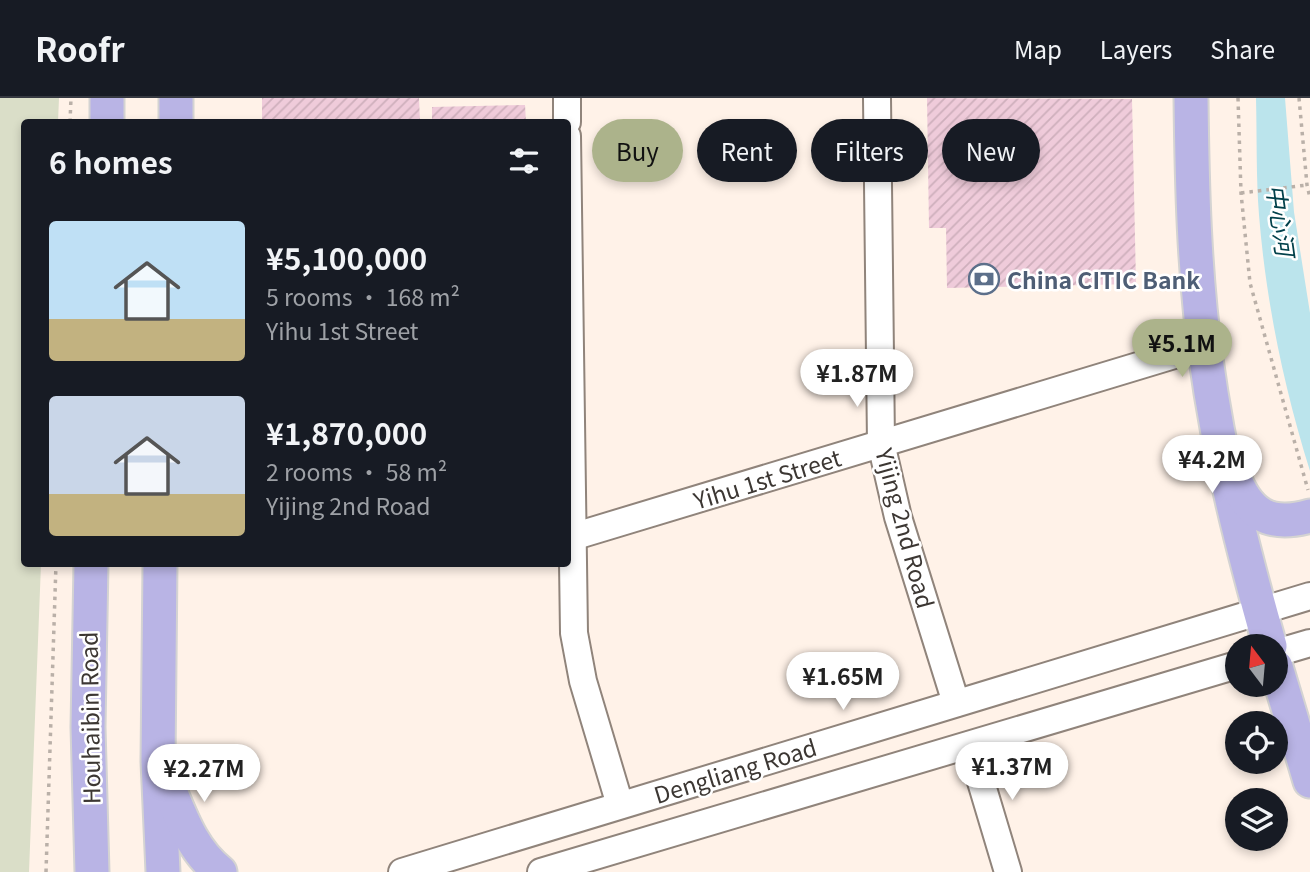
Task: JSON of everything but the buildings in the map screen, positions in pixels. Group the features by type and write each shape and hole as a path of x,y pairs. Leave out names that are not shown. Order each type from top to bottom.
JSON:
{"main road":[{"path":"107,98 107,119"},
{"path":"176,98 176,119"},
{"path":"1191,98 1192,212 1204,346 1233,509 1266,634"},
{"path":"1218,429 1242,497 1252,508 1279,520 1294,521 1310,516"},
{"name":"Houhaibin Road","path":"90,567 88,727 91,869"},
{"path":"160,567 158,761 163,872"},
{"path":"1285,697 1310,781"},
{"path":"158,761 184,826 198,849 220,872"}],"street":[{"path":"567,98 567,119"},
{"name":"Yijing 2nd Road","path":"877,98 881,443 898,517 956,703"},
{"name":"Yihu 1st Street","path":"572,537 1204,346"},
{"path":"571,486 572,603 578,660 620,805"},
{"name":"Dengliang Road","path":"402,872 1304,598"},
{"path":"1288,649 1310,643"},
{"path":"541,872 1225,669"},
{"path":"970,745 1008,872"}],"path":[{"path":"70,119 71,98"},
{"path":"1238,98 1241,193 1250,284 1310,496"},
{"path":"1299,98 1310,198"},
{"path":"1241,193 1307,185"},
{"path":"46,872 56,567"}],"green space":[{"path":"0,98 59,98 58,119 21,119 21,567 41,567 29,872 0,872"}],"water":[{"name":"中心河","path":"1256,98 1285,98 1294,212 1310,313 1310,471 1284,376 1266,280 1258,200"}],"place":[{"name":"China CITIC Bank","path":"984,279"}]}
